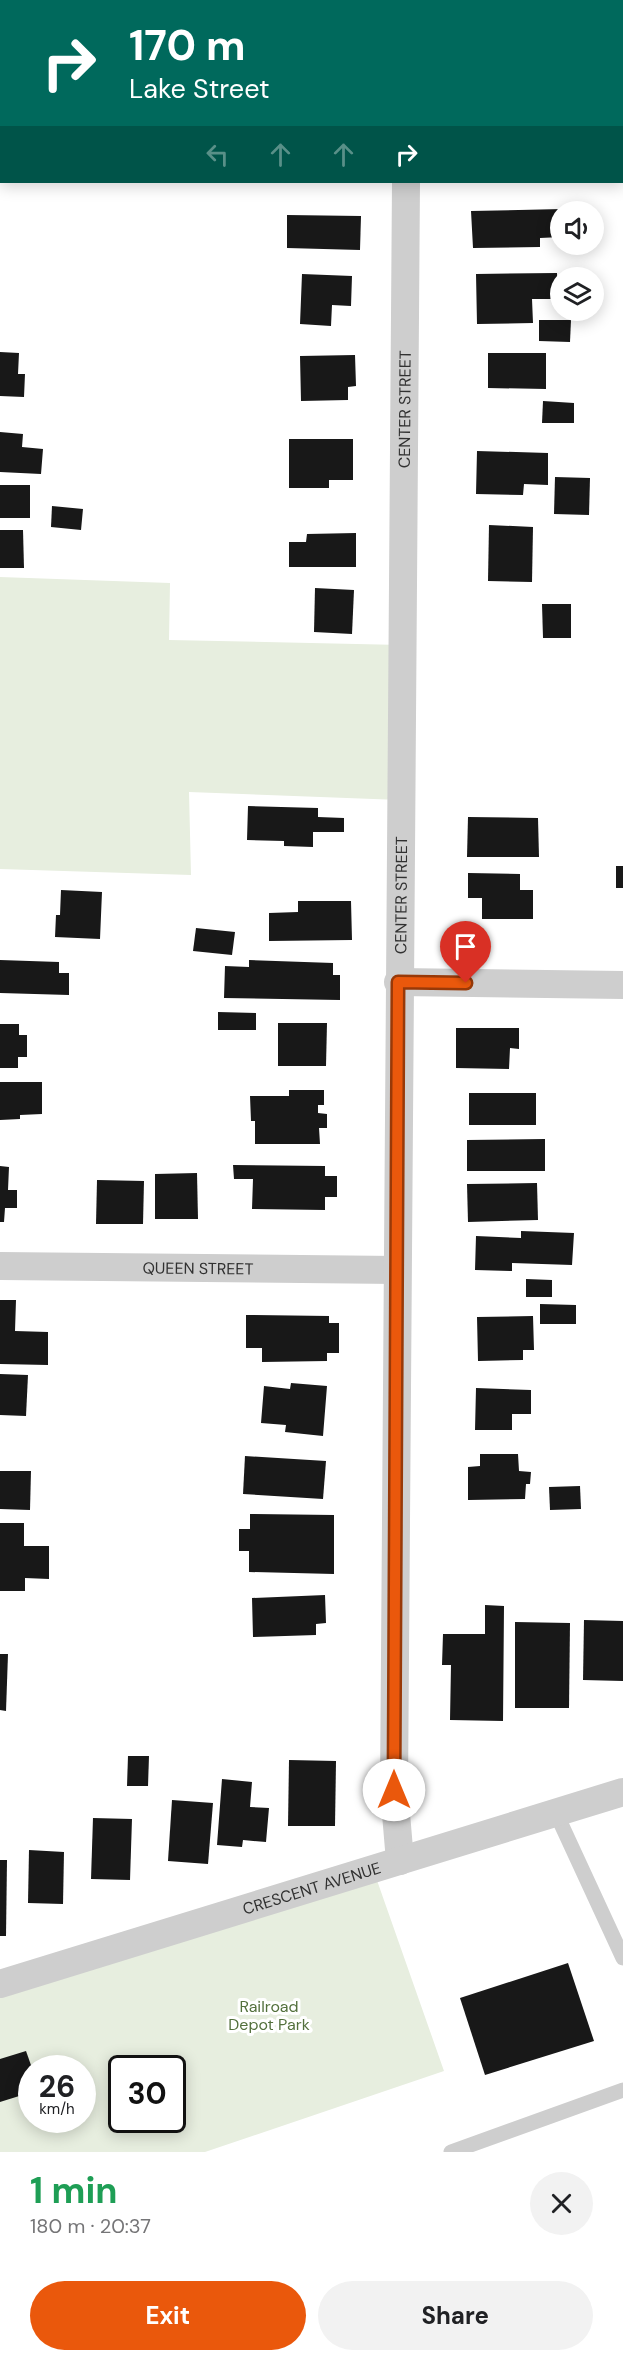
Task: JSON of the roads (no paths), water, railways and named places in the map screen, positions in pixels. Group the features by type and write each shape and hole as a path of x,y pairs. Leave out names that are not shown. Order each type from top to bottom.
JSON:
{"street":[{"name":"CENTER STREET","path":"400,1860 394,1790 398,982 406,183"},
{"path":"398,982 623,985"},
{"name":"QUEEN STREET","path":"0,1266 397,1270"},
{"name":"CRESCENT AVENUE","path":"0,1984 623,1792"}],"lane":[{"path":"556,1813 623,1958"},
{"path":"451,2152 623,2090"}],"park label":[{"name":"Railroad Depot Park","path":"269,2015"}]}
